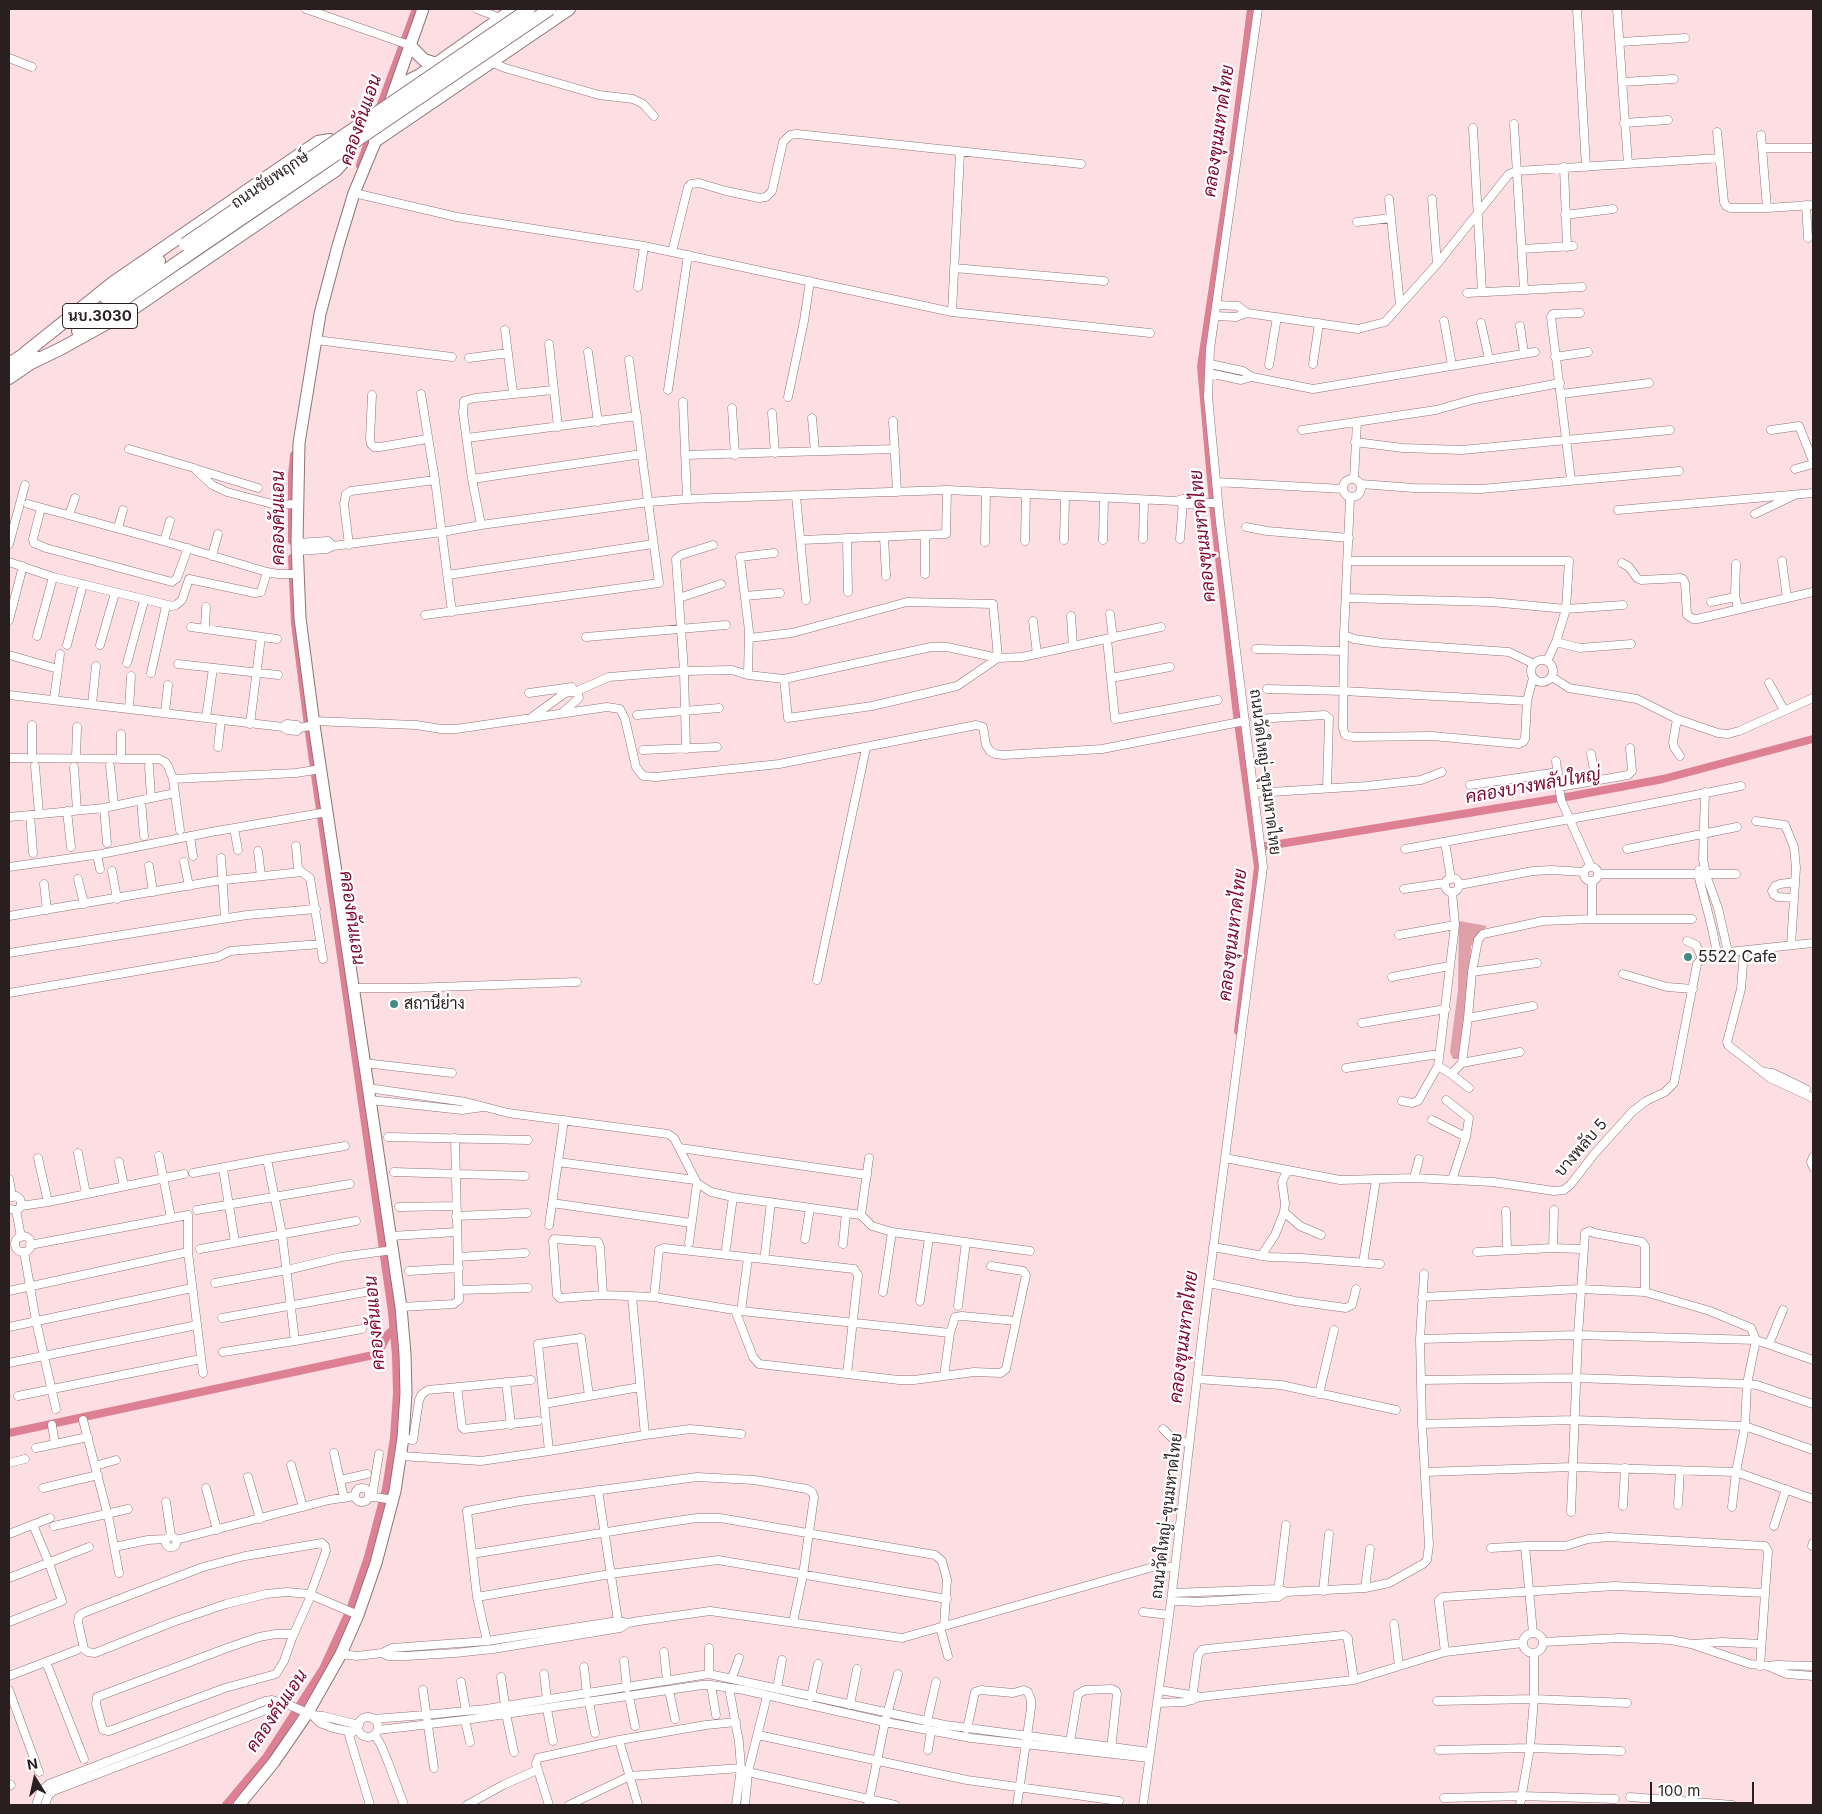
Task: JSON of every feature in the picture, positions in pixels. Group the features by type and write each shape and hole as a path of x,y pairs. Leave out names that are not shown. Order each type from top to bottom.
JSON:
{"main road":[{"path":"396,86 420,75 514,9"},
{"name":"ถนนชัยพฤกษ์","path":"188,249 529,9"},
{"name":"ถนนชัยพฤกษ์","path":"9,378 28,358 188,249 550,9"},
{"path":"375,141 569,9"},
{"path":"403,42 424,60 436,64"},
{"path":"420,75 412,90 417,98 429,100 442,96"},
{"path":"330,140 338,144 343,151 344,161 336,170 149,298 62,348 28,358 114,282 318,142 330,140"},
{"name":"ถนนชัยพฤกษ์","path":"9,364 28,358"}],"street":[{"path":"306,9 403,42"},
{"path":"239,1805 274,1762 308,1714 341,1654 376,1563 392,1500 406,1456 408,1439 400,1307 391,1250 391,1236 319,769 308,726 300,618 294,574 297,547 292,505 299,443 320,314 354,194 396,86 403,42 422,9"},
{"path":"476,9 500,18"},
{"name":"ถนนวัดใหญ่-ขุนมหาดไทย","path":"1143,1805 1148,1755 1158,1703 1164,1615 1171,1597 1172,1567 1184,1442 1197,1379 1263,867 1243,721 1217,503 1208,397 1215,316 1258,9"},
{"path":"1577,9 1586,167"},
{"path":"1617,9 1628,164"},
{"path":"1620,42 1685,38"},
{"path":"9,58 32,68"},
{"path":"491,62 505,68 599,95 633,99 643,104 654,116"},
{"path":"1622,82 1674,79"},
{"path":"1624,123 1668,120"},
{"path":"1514,124 1524,290"},
{"path":"1473,128 1482,292"},
{"path":"1717,132 1724,202 1726,206 1730,208 1767,208 1810,205 1808,238"},
{"path":"672,252 688,187 691,184 699,183 759,198 766,197 772,191 783,142 790,135 797,134 1081,164"},
{"path":"1761,135 1767,208"},
{"path":"1762,148 1813,148"},
{"path":"952,312 960,152"},
{"path":"1215,316 1236,317 1247,313 1358,329 1385,322 1437,264 1509,174 1517,171 1564,167 1720,158"},
{"path":"1522,249 1570,246 1565,215 1564,167"},
{"path":"354,194 457,217 644,246 952,312 1150,333"},
{"path":"1432,199 1437,264"},
{"path":"1389,200 1400,305"},
{"path":"1565,215 1613,209"},
{"path":"1357,222 1391,218"},
{"path":"638,287 644,246"},
{"path":"668,390 688,255"},
{"path":"954,268 1104,281"},
{"path":"788,397 804,321 810,281"},
{"path":"1466,293 1582,286"},
{"path":"1217,305 1238,306 1247,313"},
{"path":"1571,480 1551,315 1580,313"},
{"path":"1269,365 1277,317"},
{"path":"1444,321 1452,365"},
{"path":"1313,364 1319,323"},
{"path":"1481,323 1489,359"},
{"path":"1520,326 1524,353"},
{"path":"505,330 512,394"},
{"path":"316,340 452,357"},
{"path":"549,344 558,427"},
{"path":"588,352 598,422"},
{"path":"1210,364 1243,371 1252,377 1313,389 1535,352"},
{"path":"1556,357 1588,352"},
{"path":"469,358 508,353"},
{"path":"425,615 657,585 660,581 653,544 629,360"},
{"path":"1209,373 1241,380 1252,377"},
{"path":"1302,430 1436,410 1475,399 1560,383"},
{"path":"1561,394 1650,383"},
{"path":"480,525 463,412 464,401 475,398 554,390"},
{"path":"421,394 435,480 452,612"},
{"path":"372,395 370,439 374,447 427,439"},
{"path":"683,402 687,499"},
{"path":"732,408 735,455"},
{"path":"772,413 775,453"},
{"path":"467,438 637,416"},
{"path":"812,418 815,451"},
{"path":"893,421 897,492"},
{"path":"1354,479 1357,422"},
{"path":"1771,430 1799,426 1813,463 1795,469"},
{"path":"1356,442 1403,448 1462,450 1670,430"},
{"path":"129,449 258,488"},
{"path":"685,455 895,449"},
{"path":"472,479 642,454"},
{"path":"194,468 208,482 222,490 276,505 292,505"},
{"path":"1362,484 1360,494 1356,497 1350,498 1345,494 1343,489 1346,481 1354,479 1362,484 1414,488 1481,488 1678,472"},
{"path":"349,545 344,504 346,494 351,490 435,480"},
{"path":"1216,482 1343,489"},
{"path":"9,544 25,485"},
{"path":"297,547 326,549 333,546 442,532 480,525 649,502 687,499 947,490 1144,501 1198,500 1205,503 1217,503"},
{"path":"801,540 847,540 946,534 947,490"},
{"path":"985,542 986,492"},
{"path":"1618,510 1813,493"},
{"path":"1025,541 1026,494"},
{"path":"1755,514 1796,494"},
{"path":"796,496 806,600"},
{"path":"1064,540 1065,496"},
{"path":"69,515 75,498"},
{"path":"1350,498 1344,634 1343,728 1345,735 1353,737 1432,736 1519,744 1525,739 1527,701 1533,678 1531,670 1534,664 1540,660 1547,661 1552,666 1552,677"},
{"path":"1103,540 1104,499"},
{"path":"1143,539 1144,501"},
{"path":"1180,539 1181,501"},
{"path":"28,504 164,541 267,572 294,574"},
{"path":"41,508 33,539 34,542 46,548 172,582 177,578 188,548"},
{"path":"118,528 123,510"},
{"path":"164,541 170,521"},
{"path":"1246,527 1267,531 1349,538"},
{"path":"212,556 218,534"},
{"path":"924,535 925,574"},
{"path":"884,537 886,576"},
{"path":"847,540 848,592"},
{"path":"448,575 653,544"},
{"path":"686,748 684,671 676,560 678,556 713,545"},
{"path":"748,674 749,638 740,557 774,554"},
{"path":"1348,562 1569,561 1566,609 1556,642 1547,661"},
{"path":"1782,561 1786,598"},
{"path":"9,562 53,577 166,606 180,603 189,579 258,593 267,572"},
{"path":"1622,563 1627,565 1637,578 1641,580 1683,579 1688,615 1692,619 1813,592"},
{"path":"1736,564 1735,597 1738,609"},
{"path":"9,620 23,566"},
{"path":"37,636 53,577"},
{"path":"67,645 83,584"},
{"path":"679,598 721,584"},
{"path":"745,596 780,592"},
{"path":"100,645 115,593"},
{"path":"1711,602 1735,597"},
{"path":"1346,598 1492,602 1566,609 1624,605"},
{"path":"128,663 144,601"},
{"path":"749,638 792,633 907,602 993,604 998,658"},
{"path":"151,673 166,606"},
{"path":"204,629 206,607"},
{"path":"1110,614 1111,678 1115,718 1218,700"},
{"path":"1071,616 1073,646"},
{"path":"1033,621 1037,654"},
{"path":"586,637 726,625"},
{"path":"191,627 277,639"},
{"path":"531,718 565,693 577,691 609,677 684,671 732,670 784,679 931,646 947,647 998,658 1022,657 1161,627"},
{"path":"1344,634 1354,639 1382,643 1509,652 1534,664"},
{"path":"250,724 261,637"},
{"path":"1556,642 1580,648 1631,644"},
{"path":"1256,648 1344,651"},
{"path":"54,699 60,654"},
{"path":"9,655 58,669"},
{"path":"784,679 788,718 872,706 956,686 998,658"},
{"path":"178,664 278,676"},
{"path":"92,704 96,666"},
{"path":"1111,678 1170,667"},
{"path":"206,718 213,668"},
{"path":"129,709 131,676"},
{"path":"1533,678 1543,682 1552,677"},
{"path":"1552,677 1569,688 1637,699 1677,719 1718,733 1728,734 1739,731 1813,698"},
{"path":"1769,683 1784,710"},
{"path":"529,693 592,684"},
{"path":"165,713 168,685"},
{"path":"1267,689 1343,691 1527,701"},
{"path":"562,713 578,698 577,691"},
{"path":"9,695 283,727 287,730 296,731 308,726 416,725 441,729 466,728 607,707 620,709 625,719 636,767 643,776 656,778 779,764 976,725 983,727 986,745 990,751 996,754 1093,749 1243,721"},
{"path":"637,715 719,708"},
{"path":"1255,719 1325,715 1329,718 1327,788"},
{"path":"1677,719 1673,742 1680,756"},
{"path":"218,747 221,720"},
{"path":"32,725 32,758"},
{"path":"76,758 77,727"},
{"path":"121,734 121,759"},
{"path":"643,750 717,747"},
{"path":"817,980 866,748"},
{"path":"1559,787 1631,774 1630,748"},
{"path":"1591,754 1596,780"},
{"path":"9,758 158,759 165,762 173,779 180,830"},
{"path":"1556,761 1561,800 1570,819 1587,870 1585,878 1736,874"},
{"path":"35,766 39,814"},
{"path":"110,766 114,806"},
{"path":"149,766 151,798"},
{"path":"74,767 77,810"},
{"path":"173,779 319,769"},
{"path":"1254,793 1421,780 1442,772"},
{"path":"1470,785 1558,772"},
{"path":"1405,849 1741,786"},
{"path":"1705,792 1703,859 1728,952"},
{"path":"9,817 104,808 175,793"},
{"path":"141,800 144,836"},
{"path":"104,808 107,843"},
{"path":"67,811 71,847"},
{"path":"9,867 97,855 325,812"},
{"path":"30,815 33,853"},
{"path":"1756,821 1783,824 1788,829 1795,854 1791,945"},
{"path":"1627,849 1703,832 1737,827"},
{"path":"234,828 238,850"},
{"path":"190,836 193,856"},
{"path":"1445,842 1448,881 1446,890 1456,891 1459,885"},
{"path":"296,846 296,864 310,878 323,960"},
{"path":"258,851 261,876"},
{"path":"97,855 100,869"},
{"path":"222,858 225,918"},
{"path":"1703,859 1698,874 1717,953"},
{"path":"184,862 189,886"},
{"path":"149,866 153,892"},
{"path":"1459,885 1533,872 1596,870 1592,919"},
{"path":"112,871 117,899"},
{"path":"9,916 222,880 302,872"},
{"path":"78,879 84,904"},
{"path":"1404,889 1456,880 1459,885"},
{"path":"1794,898 1778,897 1772,891 1775,886 1795,882"},
{"path":"44,884 47,910"},
{"path":"1402,1101 1412,1103 1418,1101 1438,1066 1446,1009 1454,924 1452,892"},
{"path":"9,953 225,918 316,908"},
{"path":"1710,920 1719,917"},
{"path":"1462,1063 1472,972 1478,940 1483,934 1543,921 1692,919"},
{"path":"1398,935 1454,924"},
{"path":"1687,941 1696,945 1702,958 1717,953 1813,943"},
{"path":"9,993 218,957 230,951 320,944"},
{"path":"1744,951 1740,989 1727,1042 1731,1048 1770,1078 1813,1098"},
{"name":"บางพลับ 5","path":"1225,1158 1340,1180 1414,1178 1503,1183 1554,1190 1568,1188 1595,1153 1632,1112 1665,1092 1674,1083 1697,964 1702,958"},
{"path":"1472,972 1537,963"},
{"path":"1392,978 1449,966"},
{"path":"1623,974 1667,987 1693,989"},
{"path":"352,988 410,988 576,982"},
{"path":"1468,1018 1533,1006"},
{"path":"1362,1023 1446,1009"},
{"path":"1451,1074 1462,1063 1520,1052"},
{"path":"1346,1068 1439,1054"},
{"path":"364,1063 452,1073"},
{"path":"1438,1066 1469,1088"},
{"path":"1764,1072 1773,1073 1813,1092"},
{"path":"369,1094 462,1110 485,1107"},
{"path":"369,1094 436,1097 508,1113 668,1134 674,1138 680,1148 696,1182 689,1243"},
{"path":"1446,1100 1469,1118 1466,1137 1452,1180"},
{"path":"549,1225 564,1120"},
{"path":"1432,1120 1466,1137"},
{"path":"388,1137 528,1140"},
{"path":"400,1307 454,1304 458,1300 454,1138"},
{"path":"194,1173 345,1146"},
{"path":"680,1148 867,1175"},
{"path":"78,1153 86,1194"},
{"path":"159,1156 171,1218"},
{"path":"1813,1157 1811,1162 1813,1167"},
{"path":"38,1158 48,1202"},
{"path":"861,1216 869,1158"},
{"path":"1414,1178 1419,1159"},
{"path":"268,1160 282,1234 295,1341"},
{"path":"119,1162 124,1186"},
{"path":"558,1162 696,1182 711,1192 733,1197 861,1216 872,1226 892,1232 1030,1251"},
{"path":"223,1169 235,1242"},
{"path":"1261,1256 1275,1235 1284,1212 1285,1203 1282,1182 1288,1171"},
{"path":"394,1172 525,1176"},
{"path":"15,1208 184,1174"},
{"path":"9,1179 10,1197 16,1196 20,1199 15,1208 21,1237"},
{"path":"1363,1263 1376,1180"},
{"path":"197,1210 350,1184"},
{"path":"726,1248 733,1197"},
{"path":"765,1253 771,1202"},
{"path":"552,1204 691,1222"},
{"path":"399,1207 456,1206"},
{"path":"805,1239 810,1208"},
{"path":"1553,1248 1554,1210"},
{"path":"1506,1211 1507,1250"},
{"path":"1284,1212 1300,1226 1321,1235"},
{"path":"456,1216 527,1213"},
{"path":"843,1244 846,1213"},
{"path":"20,1249 188,1215 188,1252 203,1373"},
{"path":"200,1249 356,1221"},
{"path":"1571,1512 1582,1249 1585,1233 1590,1231 1642,1242 1645,1246 1645,1292"},
{"path":"391,1236 457,1232"},
{"path":"883,1292 892,1232"},
{"path":"20,1249 29,1240 21,1237"},
{"path":"21,1237 15,1243 20,1249 31,1285 36,1321 56,1409"},
{"path":"920,1301 929,1237"},
{"path":"603,1295 600,1247 598,1242 554,1239 552,1241 558,1296 561,1298 603,1295 654,1298 738,1310 950,1334"},
{"path":"958,1306 966,1242"},
{"path":"1213,1247 1261,1256 1380,1264"},
{"path":"654,1298 659,1250 664,1248 856,1270 858,1274 847,1374"},
{"path":"1477,1252 1553,1248 1582,1249"},
{"path":"215,1283 364,1253 391,1250"},
{"path":"9,1291 188,1252"},
{"path":"458,1257 525,1253"},
{"path":"748,1258 738,1310 752,1357 757,1363 907,1380 974,1372 1001,1373 1005,1371 1026,1275 1023,1271 991,1266"},
{"path":"409,1271 458,1268"},
{"path":"1171,1597 1365,1588 1390,1583 1427,1560 1429,1545 1422,1424 1420,1338 1424,1274"},
{"path":"1209,1283 1295,1301 1346,1308 1352,1305 1356,1289"},
{"path":"9,1327 192,1288"},
{"path":"459,1290 528,1288"},
{"path":"1422,1297 1580,1289 1645,1292 1710,1311 1751,1328 1756,1340 1747,1384 1744,1426 1732,1507"},
{"path":"222,1318 365,1292"},
{"path":"632,1297 645,1434"},
{"path":"1769,1344 1783,1310"},
{"path":"944,1376 953,1319 957,1316 1016,1321"},
{"path":"9,1363 197,1325"},
{"path":"223,1352 362,1329"},
{"path":"1319,1394 1334,1330"},
{"path":"1420,1338 1578,1335 1756,1340 1812,1356"},
{"path":"549,1452 537,1345 581,1338 589,1396"},
{"path":"18,1396 200,1359"},
{"path":"1421,1380 1576,1378 1747,1384 1813,1404"},
{"path":"1197,1379 1270,1383 1396,1410"},
{"path":"408,1439 422,1394 428,1390 531,1380"},
{"path":"506,1382 510,1425"},
{"path":"457,1387 463,1429 538,1421"},
{"path":"544,1404 640,1387"},
{"path":"83,1420 98,1475 119,1572"},
{"path":"1422,1424 1574,1420 1744,1426 1813,1450"},
{"path":"52,1425 55,1444"},
{"path":"406,1456 481,1460 549,1452 645,1434 690,1429 741,1434"},
{"path":"1163,1429 1169,1436 1184,1442"},
{"path":"36,1448 88,1437"},
{"path":"334,1454 344,1498"},
{"path":"372,1497 379,1454"},
{"path":"9,1463 25,1459"},
{"path":"95,1466 116,1460"},
{"path":"291,1465 303,1507"},
{"path":"1425,1472 1572,1467 1736,1472 1813,1499"},
{"path":"1623,1506 1625,1468"},
{"path":"1678,1505 1680,1470"},
{"path":"340,1480 367,1474"},
{"path":"43,1488 98,1475"},
{"path":"248,1477 260,1518"},
{"path":"487,1641 478,1597 467,1511 520,1501 697,1477 754,1480 812,1492 814,1497 803,1574 793,1622"},
{"path":"206,1488 217,1530"},
{"path":"1774,1526 1786,1489"},
{"path":"598,1490 618,1621"},
{"path":"114,1547 217,1530 303,1507 355,1496 358,1501 363,1502 372,1497 392,1500"},
{"path":"166,1502 171,1538"},
{"path":"54,1526 128,1509"},
{"path":"9,1534 50,1518"},
{"path":"472,1554 604,1532 708,1518 808,1532 935,1555 942,1561 948,1585 942,1627 948,1656"},
{"path":"9,1622 62,1601 34,1525"},
{"path":"1281,1593 1286,1525"},
{"path":"1323,1590 1328,1534"},
{"path":"1491,1548 1565,1546 1588,1539 1609,1537 1763,1546 1768,1551 1761,1644 1764,1666"},
{"path":"294,1634 276,1634 259,1637 97,1697 96,1704 103,1730 105,1731 114,1730 225,1688 276,1674 284,1662 294,1634 307,1597 326,1551 325,1546 322,1543 245,1556 203,1567 82,1613 79,1616 78,1622 84,1649 95,1653 173,1622 245,1598 280,1593 307,1597 338,1606 342,1610 355,1614"},
{"path":"1526,1546 1533,1633"},
{"path":"9,1578 89,1547"},
{"path":"1365,1588 1370,1549"},
{"path":"478,1597 610,1574 718,1560 947,1599"},
{"path":"454,1649 487,1641 542,1638 618,1621 628,1623 710,1611 895,1638 908,1637 1158,1566 1172,1567"},
{"path":"1445,1652 1439,1603 1441,1598 1626,1586 1765,1593"},
{"path":"1143,1612 1164,1615"},
{"path":"341,1654 357,1656 382,1653 388,1656 454,1649 620,1628 628,1623"},
{"path":"1394,1624 1399,1666"},
{"path":"1533,1633 1541,1636 1544,1642 1540,1651 1534,1653 1525,1649 1523,1643 1527,1635 1533,1633"},
{"path":"1195,1697 1198,1655 1202,1650 1344,1635 1348,1638 1354,1680"},
{"path":"1544,1642 1639,1638 1671,1640 1691,1644 1741,1662 1764,1666 1787,1674 1813,1676"},
{"path":"1691,1644 1722,1642 1761,1644"},
{"path":"1158,1703 1173,1703 1195,1697 1354,1680 1445,1652 1523,1643"},
{"path":"709,1648 709,1674"},
{"path":"9,1676 77,1650"},
{"path":"664,1652 667,1681"},
{"path":"1520,1805 1530,1748 1534,1699 1534,1653"},
{"path":"732,1678 740,1658"},
{"path":"777,1689 782,1660"},
{"path":"624,1661 635,1726"},
{"path":"46,1662 84,1759"},
{"path":"811,1697 818,1664"},
{"path":"1764,1666 1813,1666"},
{"path":"584,1667 595,1733"},
{"path":"850,1705 858,1669"},
{"path":"544,1674 547,1699"},
{"path":"628,1692 667,1681 709,1674 732,1678 767,1696 831,1705 931,1731 1025,1745 1111,1750 1148,1755"},
{"path":"868,1802 886,1718 898,1674"},
{"path":"501,1677 505,1705"},
{"path":"461,1682 466,1711"},
{"path":"927,1722 936,1682"},
{"path":"308,1714 322,1716 359,1728 365,1736 397,1727 465,1720 505,1705 547,1699 571,1700 702,1685 729,1688 745,1686 777,1689 811,1697 831,1705 850,1705 886,1718 1070,1742 1111,1750"},
{"path":"711,1685 716,1715"},
{"path":"729,1688 739,1742 740,1768 736,1805"},
{"path":"1070,1742 1076,1696 1085,1690 1112,1689 1117,1694 1111,1750"},
{"path":"9,1690 39,1772"},
{"path":"423,1690 425,1716 434,1768"},
{"path":"669,1690 675,1719"},
{"path":"967,1729 975,1692 981,1690 1013,1693 1024,1690 1028,1692 1031,1700 1017,1805"},
{"path":"1159,1690 1195,1697"},
{"path":"745,1805 748,1772 767,1696"},
{"path":"1437,1701 1534,1699 1627,1703"},
{"path":"36,1805 41,1791 49,1784 265,1701 272,1700 289,1705 308,1714 320,1723 348,1732 359,1728 363,1719 367,1717 373,1719 425,1716 466,1711 506,1714 547,1708 571,1700"},
{"path":"45,1805 48,1796 53,1791 274,1707 277,1702"},
{"path":"547,1708 553,1740"},
{"path":"506,1714 514,1752"},
{"path":"373,1719 377,1721 376,1733 404,1805"},
{"path":"465,1720 470,1742"},
{"path":"548,1805 537,1770 538,1758 619,1740 706,1725 736,1722"},
{"path":"928,1750 931,1731"},
{"path":"348,1732 370,1805"},
{"path":"758,1736 967,1780 1119,1801"},
{"path":"619,1740 638,1805"},
{"path":"1439,1750 1530,1748 1620,1751"},
{"path":"569,1805 630,1776 740,1768"},
{"path":"467,1805 503,1785 537,1770"},
{"path":"748,1772 868,1802 895,1805"},
{"path":"1444,1798 1522,1796 1615,1799"},
{"path":"1630,1797 1669,1803 1733,1805"}],"shaded area":[{"path":"1459,921 1487,926 1471,946 1468,1029 1463,1059 1453,1059 1450,1052 1458,990"}],"waterway":[{"name":"คลองคันแอน","path":"379,110 416,9"},
{"name":"คลองขุนมหาดไทย","path":"1238,1031 1258,867 1237,715 1214,514 1201,366 1231,167 1251,9"},
{"name":"คลองคันแอน","path":"360,165 372,131"},
{"name":"คลองคันแอน","path":"292,541 292,476 294,455"},
{"name":"คลองคันแอน","path":"226,1805 267,1756 323,1669 350,1610 368,1557 386,1489 394,1438 397,1393 392,1312 308,726 295,623 292,558"},
{"name":"คลองบางพลับใหญ่","path":"1255,848 1572,796 1663,779 1813,739"},
{"path":"9,1433 378,1354 388,1334 395,1328"}],"place":[{"name":"5522 Cafe","path":"1688,957"},
{"name":"สถานีย่าง","path":"394,1004"}]}
